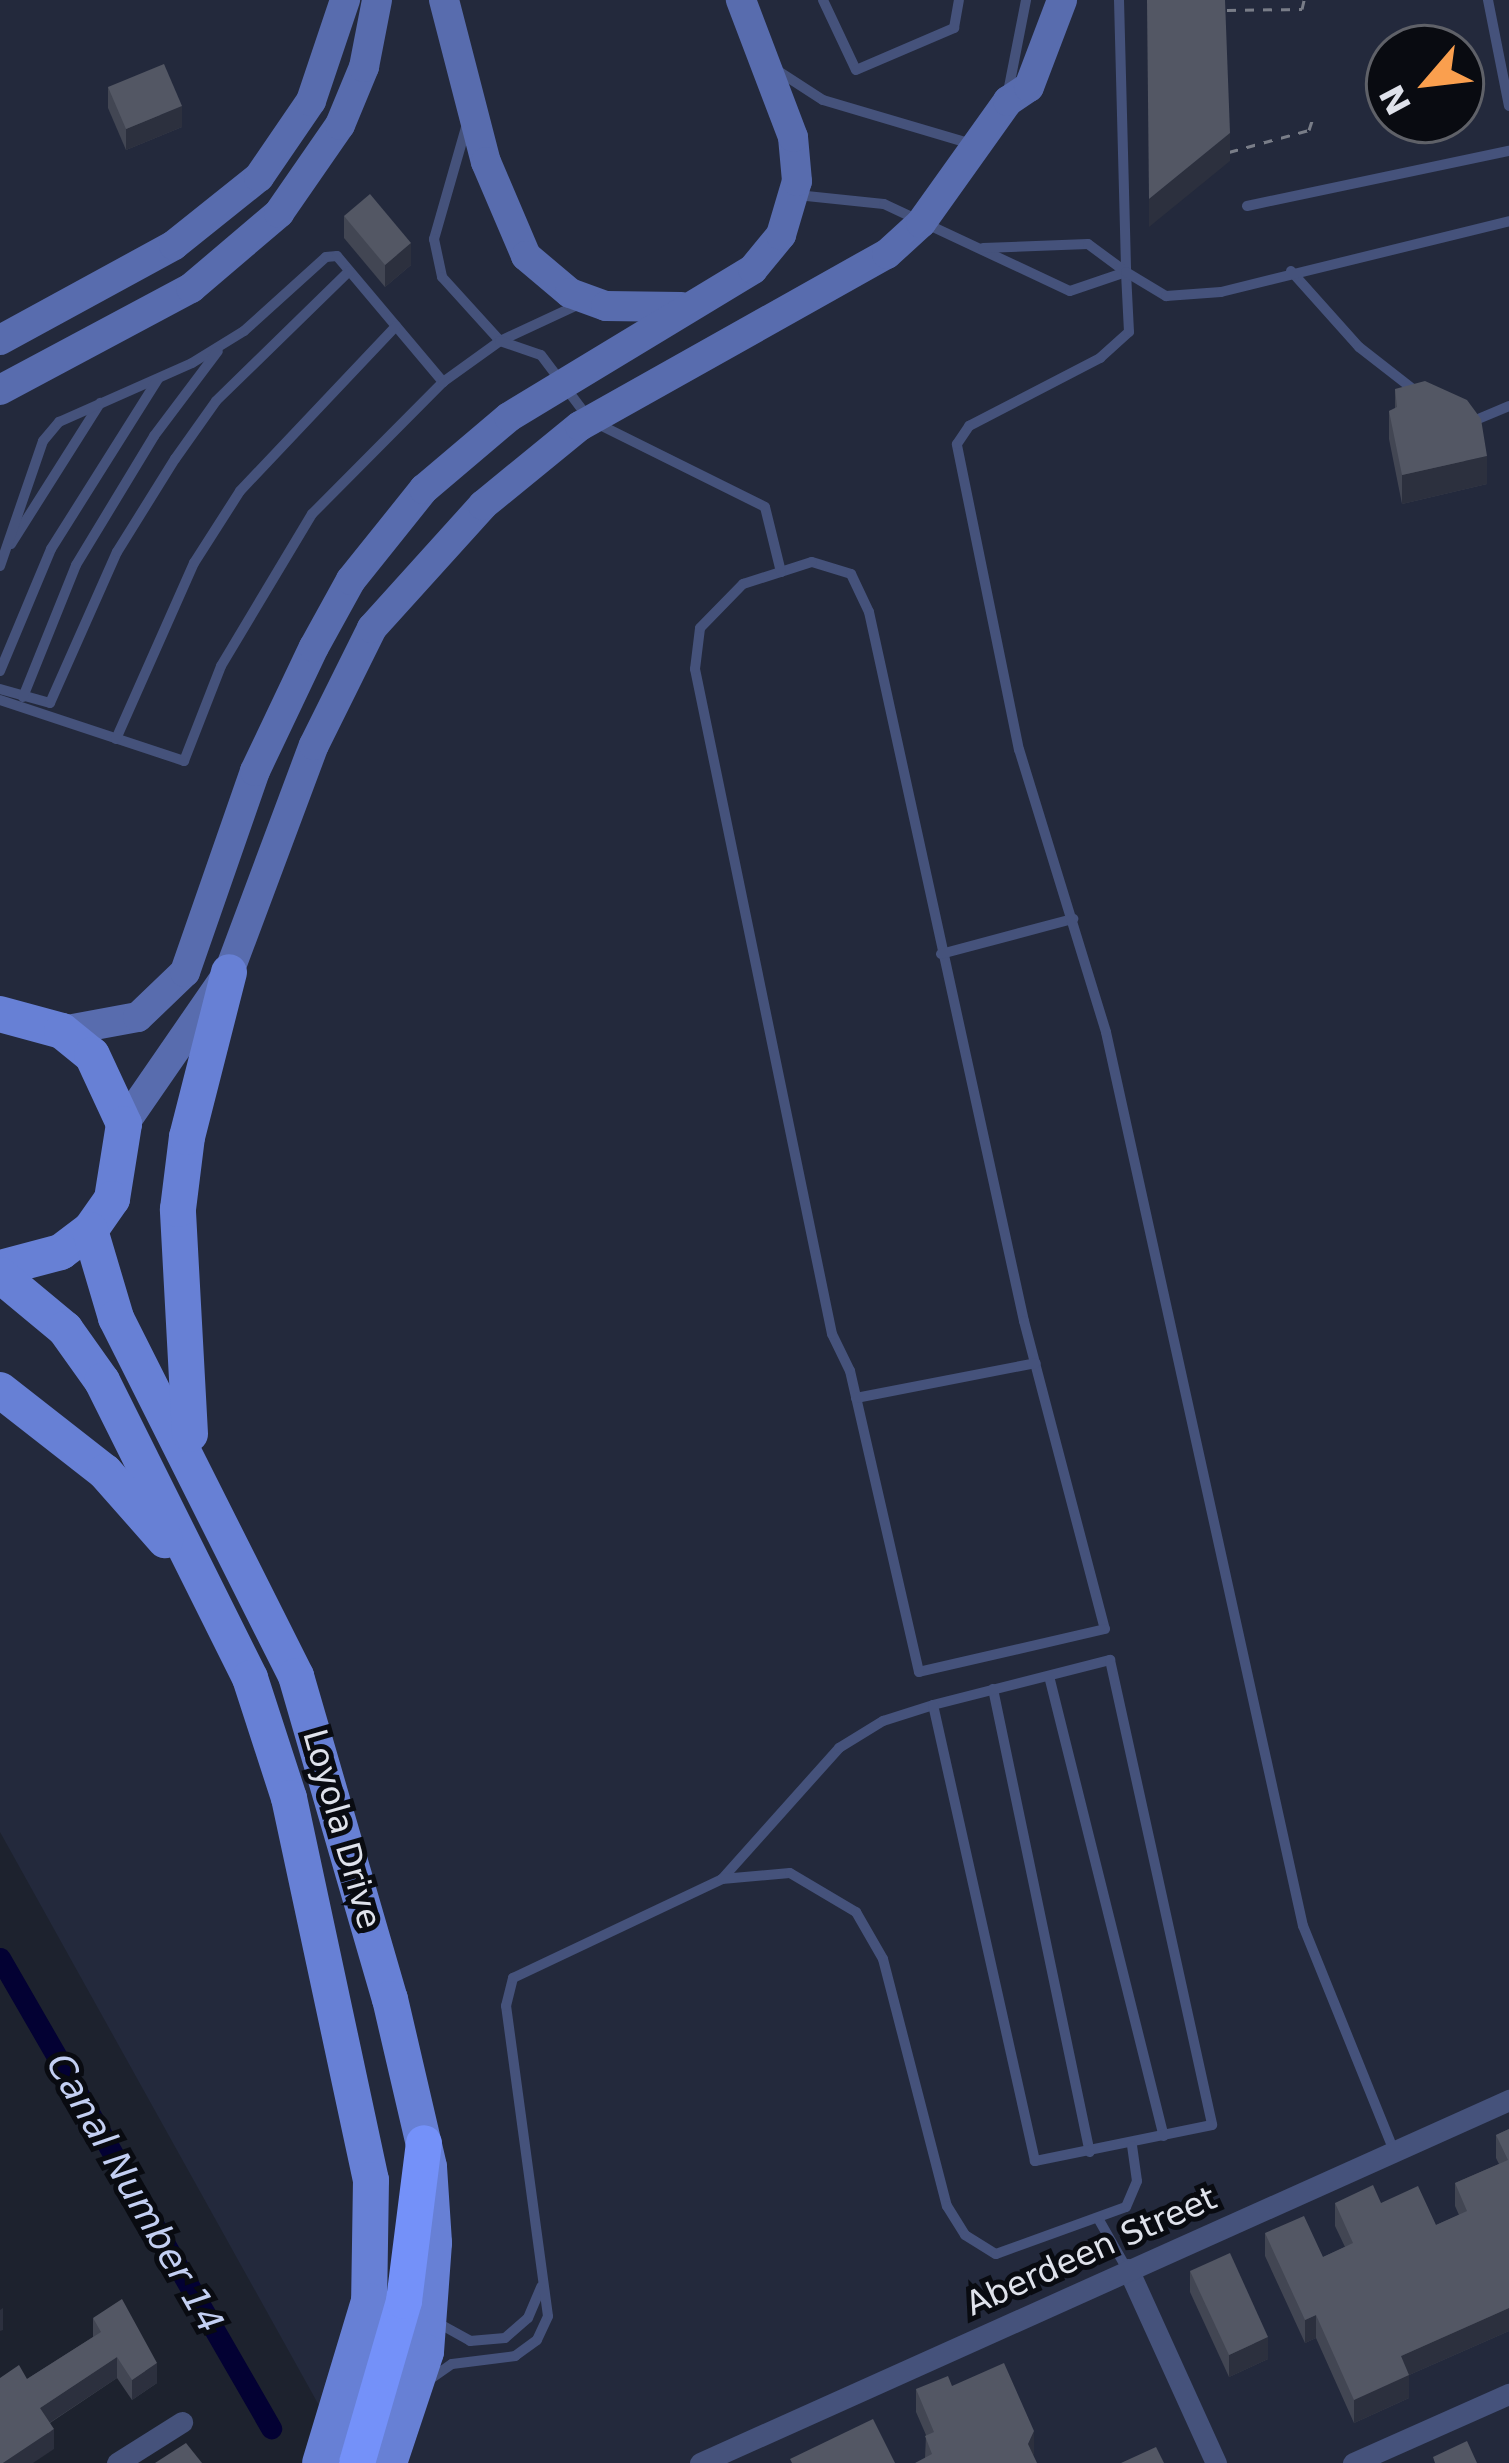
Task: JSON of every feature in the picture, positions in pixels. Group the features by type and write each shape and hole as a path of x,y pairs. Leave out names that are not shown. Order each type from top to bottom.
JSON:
{"highway":[{"path":"356,2463 404,2301 424,2144"}],"main road":[{"path":"0,340 174,245 259,177 311,100 345,0"},
{"path":"0,390 191,288 280,212 340,125 364,67 377,0"},
{"path":"444,0 501,206 526,256 570,293 606,306 662,311 698,302"},
{"path":"0,1015 62,1031 116,1026 178,982 255,771 351,580 451,463 564,380 698,302 768,254 794,195 793,137 767,62 736,0"},
{"path":"200,1473 185,1418 178,1208 187,1137 230,972 314,745 372,628 483,505 590,420 887,254 921,223 1007,101 1029,87 1062,0"},
{"path":"124,1124 230,972"},
{"path":"0,1271 61,1252 90,1230 124,1162 124,1124 103,1071 62,1031"},
{"name":"Loyola Drive","path":"90,1230 116,1318 200,1473 306,1700 424,2144 434,2243 431,2309 413,2402 389,2463"},
{"name":"Loyola Drive","path":"0,1271 86,1352 222,1621 268,1723 290,1798 371,2180 369,2301 344,2405 320,2463"},
{"path":"0,1390 136,1505 222,1621"}],"street":[{"name":"Aberdeen Street","path":"700,2463 1509,2101"},
{"path":"1127,2270 1216,2463"},
{"path":"1354,2463 1509,2394"},
{"path":"117,2463 182,2422"}],"lane":[{"path":"824,0 856,70 953,28 959,0"},
{"path":"1007,101 1026,0"},
{"path":"1119,0 1129,332 1100,358 969,426 957,445 1019,750 1106,1032 1303,1926 1394,2151"},
{"path":"1488,0 1509,106"},
{"path":"767,62 823,100 978,146"},
{"path":"470,91 434,258 459,300 500,341 532,349 564,380 590,420 765,507 781,572"},
{"path":"1247,206 1509,151"},
{"path":"794,195 855,194 1070,290 1126,272"},
{"path":"976,248 1088,244 1166,296 1221,292 1509,221"},
{"path":"2,560 43,441 59,422 224,343 326,257 349,271 443,382"},
{"path":"0,689 42,704 55,697 117,552 216,401 349,271"},
{"path":"1291,272 1359,347 1432,403"},
{"path":"0,700 184,761 220,667 312,514 443,382 500,341 571,306 606,306"},
{"path":"116,739 194,563 240,491 396,326"},
{"path":"23,697 76,565 154,436 224,343"},
{"path":"0,671 51,549 160,376"},
{"path":"2,560 102,400"},
{"path":"1453,415 1480,422 1509,406"},
{"path":"812,562 851,574 869,612 941,954 1036,1363 1105,1629 919,1672 856,1398 832,1334 695,669 700,628 743,584 781,572 812,562"},
{"path":"941,954 1072,919"},
{"path":"856,1398 1036,1363"},
{"path":"722,1879 839,1748 932,1705 1110,1660 1212,2125 1132,2146 1035,2161 932,1705"},
{"path":"1048,1676 1164,2136"},
{"path":"993,1689 1090,2152"},
{"path":"413,2402 452,2364 527,2350 545,2328 507,1990 523,1970 722,1879 790,1873 856,1912 883,1959 947,2206 965,2235 996,2254 1126,2207 1132,2194 1132,2146"},
{"path":"1099,2220 1127,2270"},
{"path":"431,2309 458,2337 496,2340 529,2318 542,2284"}],"path":[{"path":"1227,10 1302,9 1304,0"},
{"path":"1229,152 1309,130 1314,115"}],"shaded area":[{"path":"0,0 1509,0 1509,2463 351,2463 0,1832"}],"building":[{"path":"1147,0 1225,0 1230,133 1149,199"},
{"path":"164,64 182,106 126,129 108,87"},
{"path":"370,194 411,243 385,265 344,216"},
{"path":"1425,381 1467,400 1481,419 1487,456 1402,475 1389,411 1397,407 1395,389"},
{"path":"1509,2129 1509,2308 1401,2356 1409,2375 1354,2400 1316,2315 1305,2320 1265,2233 1304,2216 1323,2257 1353,2243 1335,2203 1373,2185 1381,2203 1418,2186 1436,2225 1467,2211 1455,2183 1508,2160 1496,2135"},
{"path":"1230,2253 1268,2337 1229,2355 1190,2271"},
{"path":"122,2299 157,2363 132,2380 117,2357 40,2408 54,2429 0,2463 0,2378 19,2365 27,2379 101,2332 93,2318"},
{"path":"1004,2363 1034,2431 1028,2444 1037,2463 915,2463 932,2454 925,2436 934,2432 916,2389 948,2376 952,2386"},
{"path":"873,2419 895,2463 792,2463 790,2459"},
{"path":"1467,2441 1477,2463 1435,2463 1433,2457"},
{"path":"186,2443 202,2463 155,2463"},
{"path":"1156,2447 1164,2463 1121,2463"}],"waterway":[{"name":"Canal Number 14","path":"0,1958 271,2428"}]}
